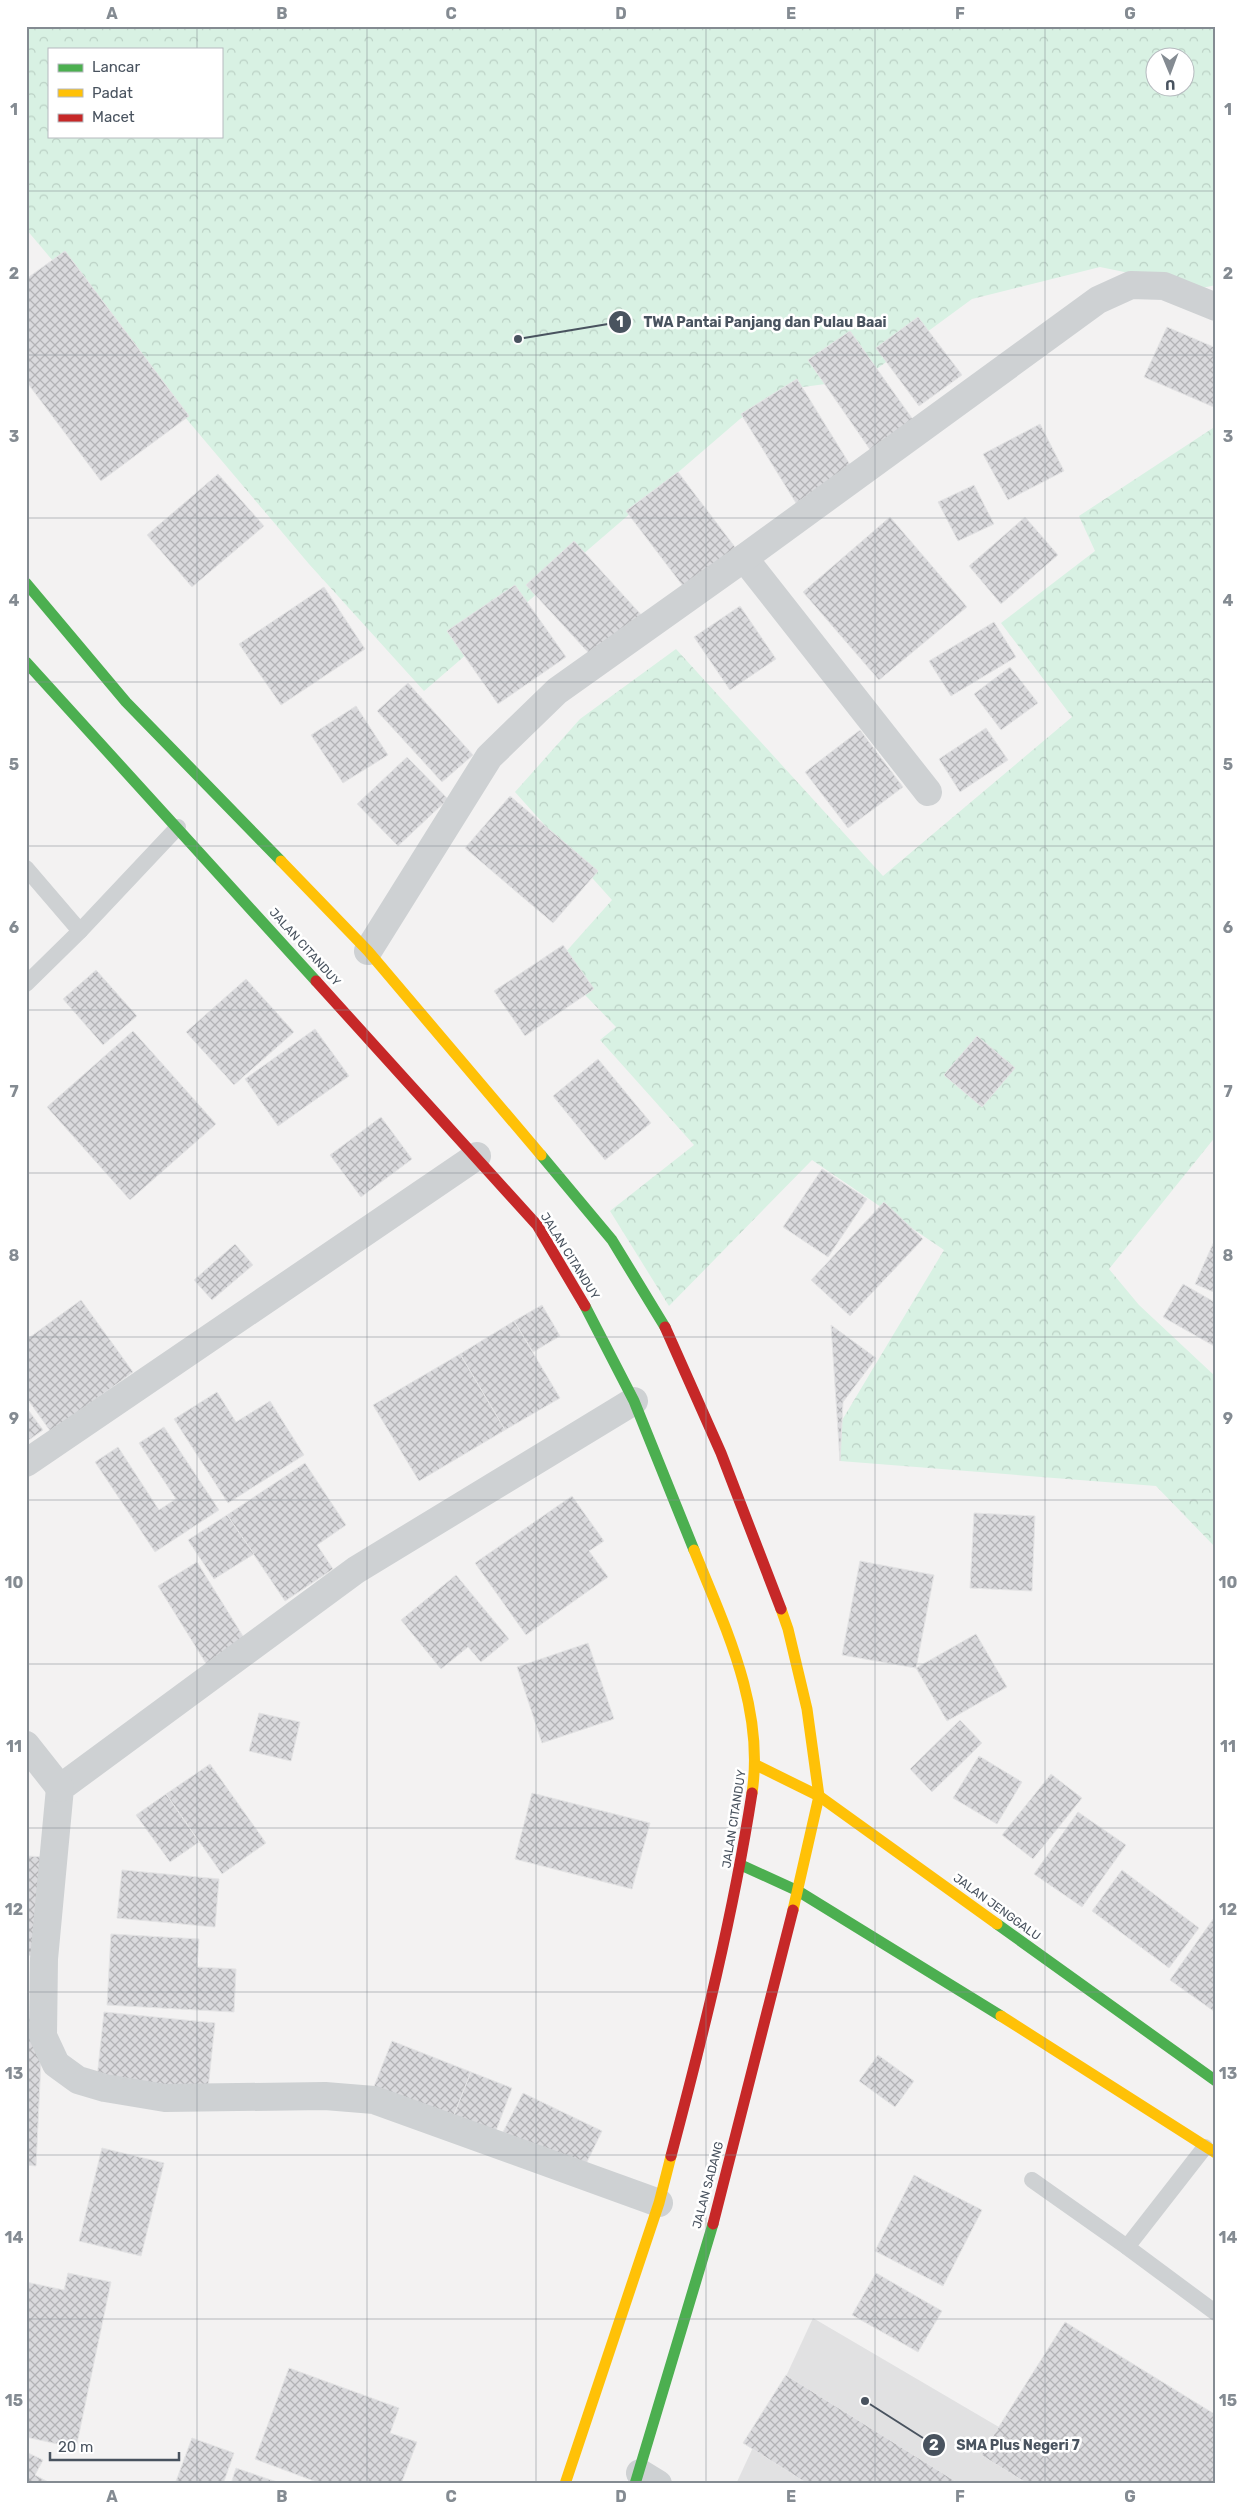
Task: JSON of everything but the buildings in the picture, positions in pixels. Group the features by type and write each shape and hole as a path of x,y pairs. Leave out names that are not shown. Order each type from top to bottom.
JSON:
{"main road":[{"path":"26,583 126,702 368,950 612,1240 669,1334 721,1453 788,1628 807,1709 819,1796 798,1891"},
{"name":"JALAN CITANDUY","path":"26,662 477,1156 537,1225 578,1291 634,1401 739,1663 750,1716 756,1765 741,1865 714,1992 659,2203 565,2484"},
{"name":"JALAN JENGGALU","path":"756,1765 819,1796 1216,2082"},
{"path":"741,1865 798,1891 1016,2025 1211,2150"},
{"name":"JALAN SADANG","path":"644,2480 724,2186 798,1891"}],"street":[{"path":"368,950 488,757 557,691 744,558 1098,300 1131,286 1164,286 1216,307"},
{"path":"744,558 928,792"},
{"path":"26,1462 477,1156"},
{"path":"44,1779 356,1570 634,1401"},
{"path":"26,1745 44,1779 35,1959 43,2036 56,2064 78,2080 105,2088 165,2098 326,2096 374,2100 659,2203"}],"lane":[{"path":"26,984 80,931 178,828"},
{"path":"26,868 80,931"},
{"path":"1127,2246 1211,2150"},
{"path":"1032,2180 1127,2246 1216,2313"}],"shaded area":[{"path":"813,2318 1096,2484 736,2484"}],"green space":[{"path":"26,26 1216,26 1216,285 1202,288 1100,267 972,299 863,379 788,389 740,419 424,691 309,564 26,229"},
{"path":"1216,426 1216,1136 1109,1269 1139,1305 1216,1377 1216,1548 1156,1486 840,1461 838,1427 944,1250 812,1160 669,1306 610,1211 694,1145 600,1040 616,1027 555,964 612,900 515,792 580,719 676,649 883,876 1072,717 1001,623 1095,551 1079,516"}],"traffic: fast":[{"path":"26,583 126,702 281,861"},
{"path":"26,662 316,981"},
{"path":"541,1155 612,1240 665,1327"},
{"path":"585,1306 634,1401 694,1550"},
{"path":"741,1865 798,1891 1001,2016"},
{"path":"997,1924 1216,2081"},
{"path":"635,2484 713,2224"}],"traffic: slow":[{"path":"281,861 368,951 541,1155"},
{"path":"694,1550 740,1668 748,1699 755,1761 752,1793"},
{"path":"781,1609 788,1629 807,1709 819,1796 793,1910"},
{"path":"756,1765 819,1796 997,1924"},
{"path":"1001,2016 1216,2153"},
{"path":"565,2484 659,2203 671,2156"}],"traffic: jam":[{"path":"316,981 537,1225 585,1306"},
{"path":"665,1327 721,1453 781,1609"},
{"path":"671,2156 716,1975 736,1885 752,1793"},
{"path":"713,2224 793,1910"}],"place":[{"name":"TWA Pantai Panjang dan Pulau Baai","path":"518,339"},
{"name":"SMA Plus Negeri 7","path":"865,2401"}]}
